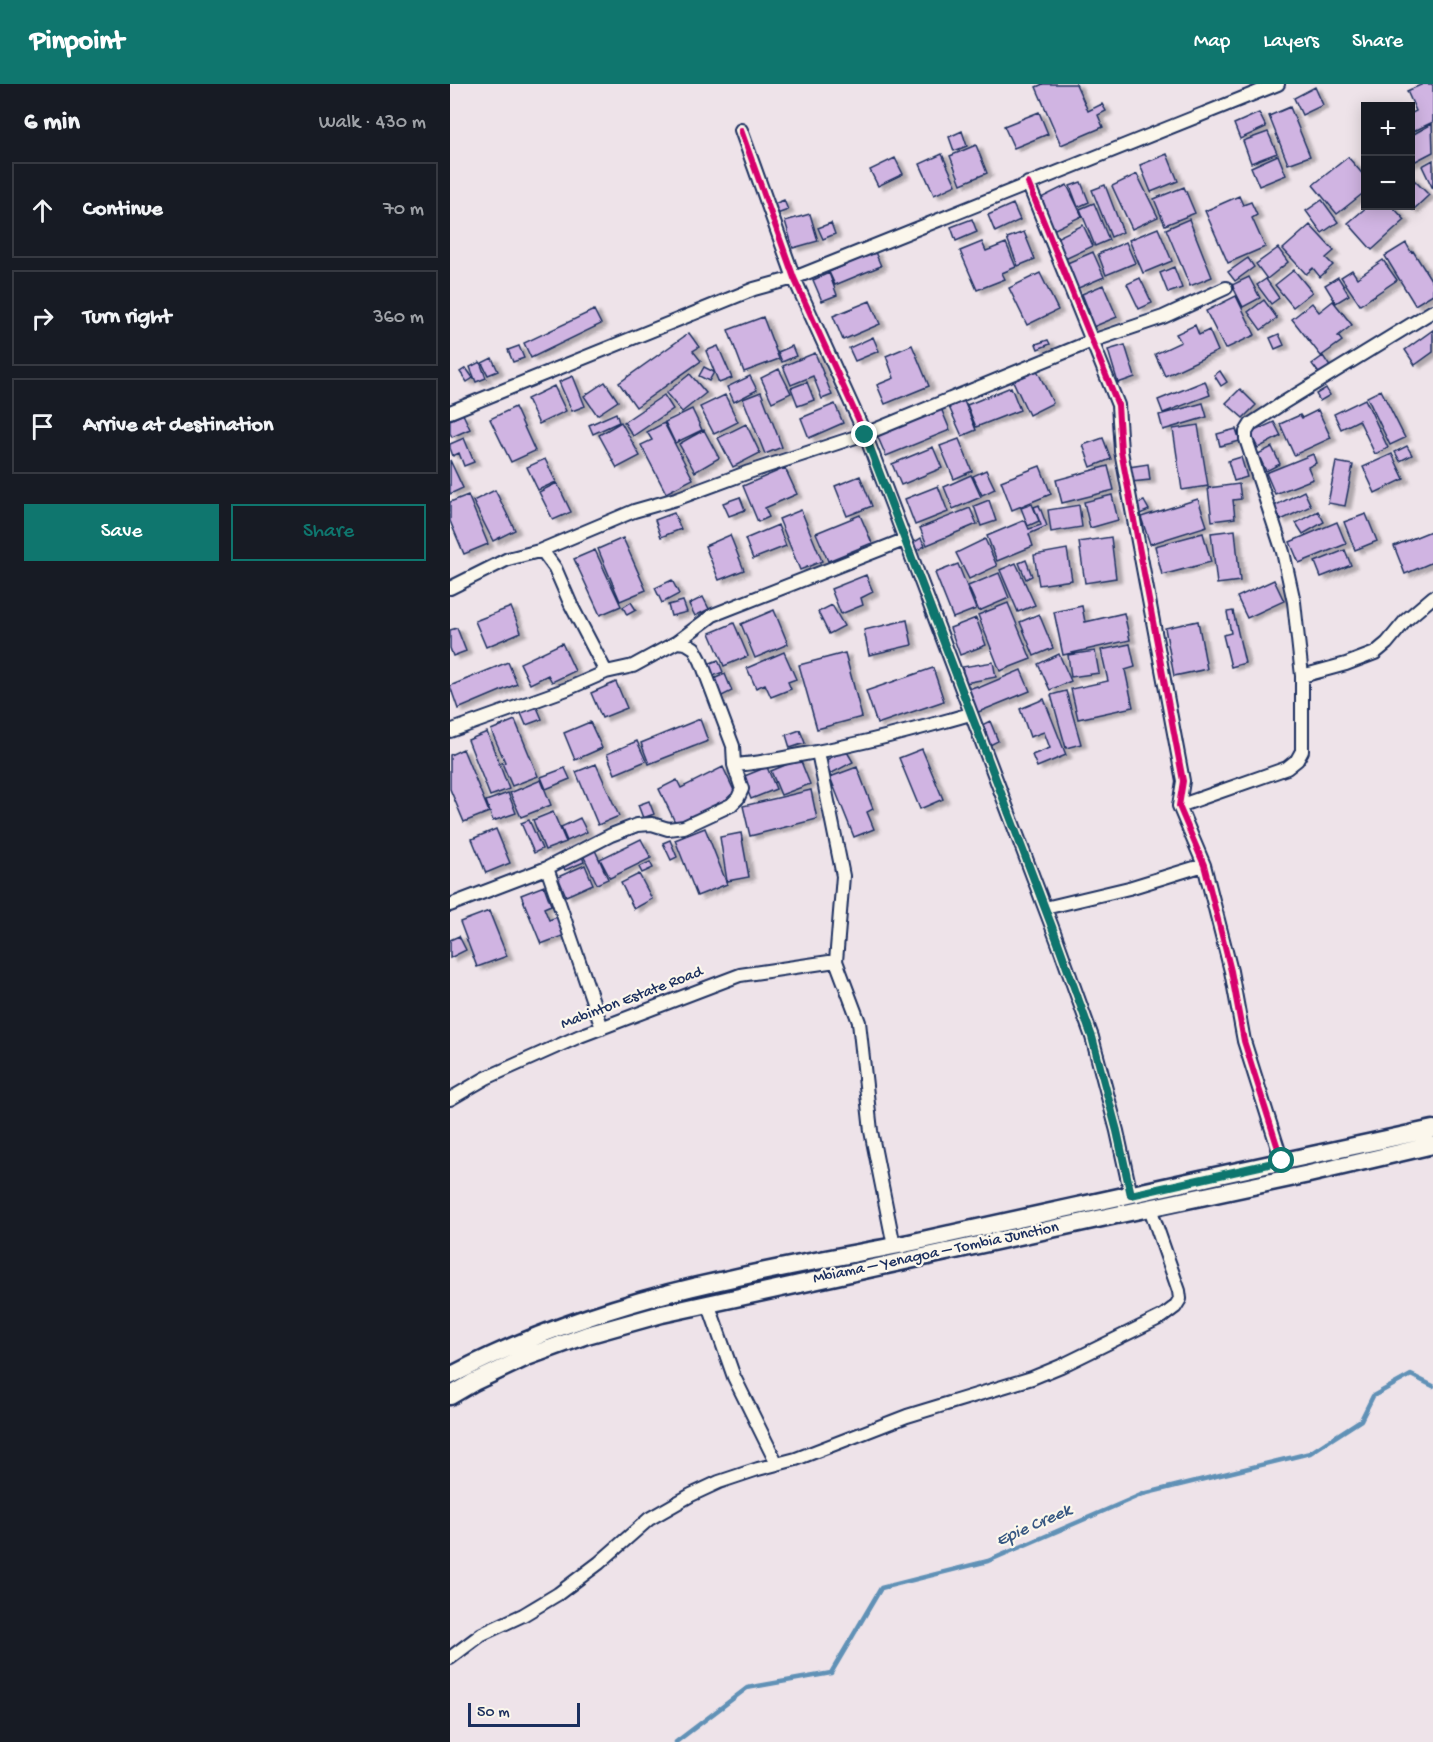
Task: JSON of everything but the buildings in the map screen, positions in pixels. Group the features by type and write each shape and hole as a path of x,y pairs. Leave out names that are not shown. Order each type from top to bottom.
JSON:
{"main road":[{"name":"Mbiama – Yenagoa – Tombia Junction","path":"450,1376 514,1345 648,1299 728,1279 894,1246 1433,1129"},
{"name":"Mbiama – Yenagoa – Tombia Junction","path":"450,1396 526,1358 587,1335 708,1303 1309,1174 1433,1145"}],"street":[{"path":"450,412 754,289 794,278 1278,84"},
{"path":"741,130 794,278 865,435 1045,908 1092,1037 1131,1195"},
{"path":"1028,183 1118,405 1121,451 1184,781 1179,806 1204,865 1231,971 1244,1041 1282,1161"},
{"path":"450,588 508,559 539,551 634,511 865,435 1092,341 1163,317 1226,288"},
{"path":"1179,806 1287,768 1297,760 1302,751 1302,676 1294,602 1283,552 1246,439 1246,432 1251,424 1283,403 1433,311"},
{"path":"450,731 567,690 606,672 633,666 677,642 713,615 904,540"},
{"path":"539,551 549,557 606,672"},
{"path":"1302,676 1375,653 1388,643 1406,620 1433,597"},
{"path":"450,906 547,868 611,835 637,825 652,824 668,829 684,827 731,805 738,798 742,789 734,765 733,746 702,661 694,648 686,643 677,642"},
{"path":"734,765 818,752 897,735 970,714"},
{"path":"818,752 843,876 836,961 859,1022 871,1131 894,1246"},
{"path":"1045,908 1129,888 1204,865"},
{"path":"547,868 602,1028"},
{"name":"Mabinton Estate Road","path":"450,1099 486,1078 602,1028 740,975 836,961"},
{"path":"450,1658 482,1634 523,1615 558,1594 599,1563 649,1519 718,1482 828,1447 907,1416 1032,1378 1163,1316 1175,1307 1180,1299 1150,1208"},
{"path":"708,1303 734,1377 777,1464"}],"waterway":[{"name":"Epie Creek","path":"676,1742 747,1688 831,1673 881,1588 988,1561 1143,1494 1310,1453 1361,1420 1373,1396 1411,1375 1433,1386"}],"cycle path":[{"path":"741,130 794,278 865,434 1057,940 1092,1037 1131,1195"},
{"path":"1028,183 1118,405 1121,451 1183,781 1179,806 1204,865 1231,971 1244,1041 1282,1161"}],"route":[{"path":"865,435 1092,1037 1131,1195 1282,1161"}]}
